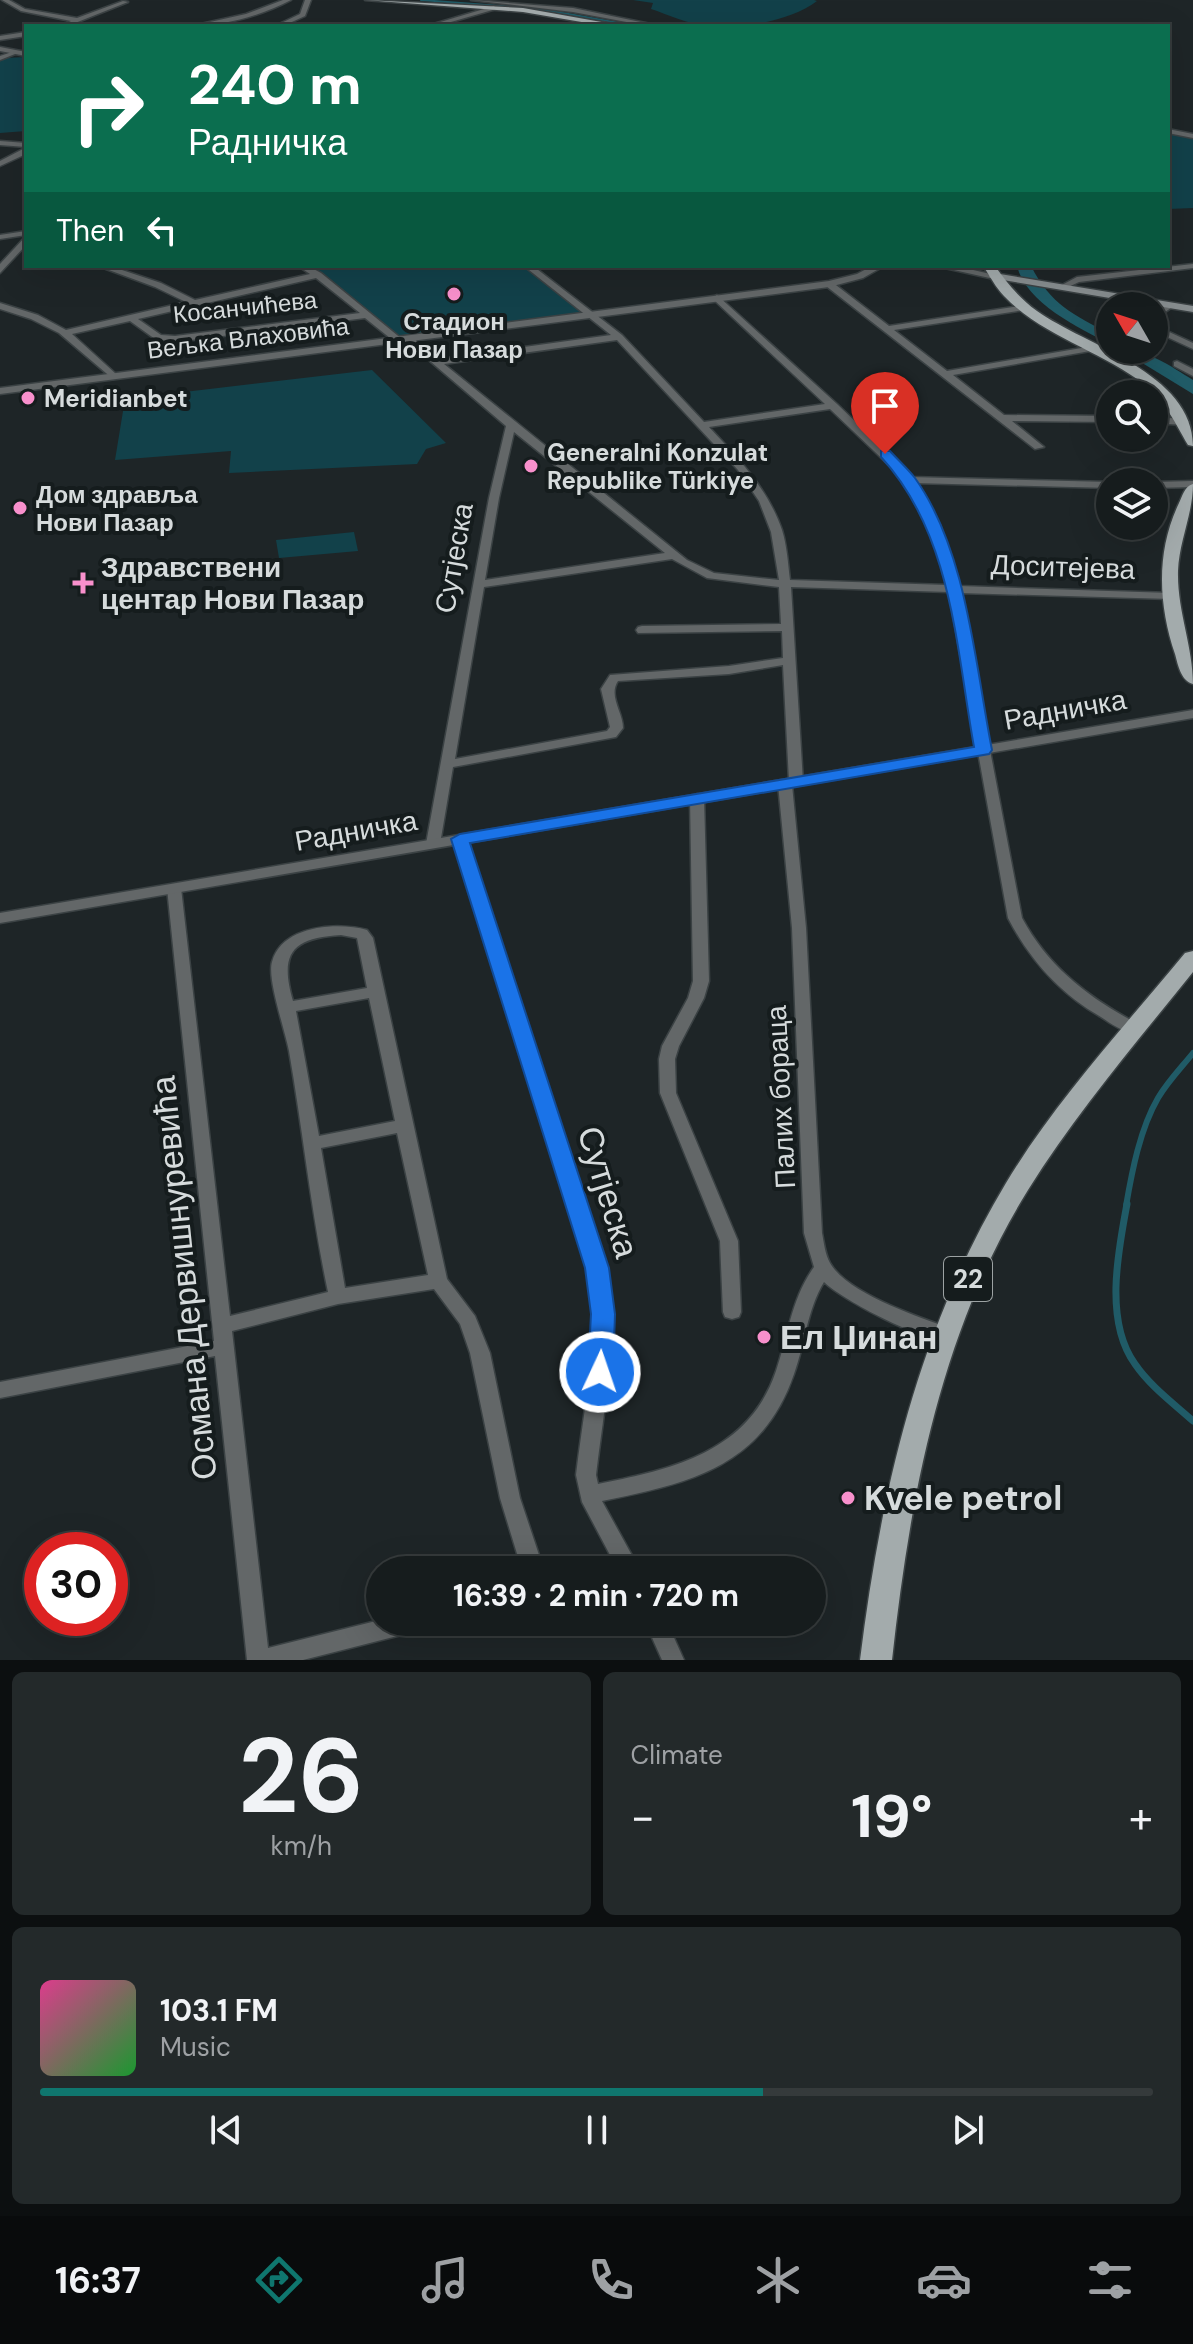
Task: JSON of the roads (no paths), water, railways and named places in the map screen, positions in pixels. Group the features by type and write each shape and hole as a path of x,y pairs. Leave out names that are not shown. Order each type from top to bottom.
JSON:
{"main road":[{"path":"369,0 557,14 610,24"},
{"path":"992,271 1015,279 1193,309"},
{"path":"992,271 1024,307 1096,347"},
{"path":"1122,364 1149,381 1172,403 1193,442"},
{"path":"1192,493 1172,547 1171,596 1176,629 1193,679"},
{"name":"22","path":"876,1660 894,1528 911,1439 943,1333 1018,1185 1091,1081 1193,958"}],"street":[{"path":"5,0 23,10 78,20"},
{"path":"205,24 248,15 288,0"},
{"path":"283,24 303,15 308,0"},
{"path":"474,0 573,10 646,24"},
{"path":"65,24 121,1"},
{"path":"437,24 494,8"},
{"path":"0,38 24,34"},
{"path":"1,52 24,53"},
{"path":"1170,131 1193,136"},
{"path":"0,143 24,148"},
{"path":"0,164 24,149"},
{"path":"0,270 24,242 2,236"},
{"path":"1064,286 1077,280 1193,266"},
{"path":"108,268 158,285 194,303"},
{"name":"Косанчићева","path":"306,268 435,362 692,568 711,576 785,584"},
{"name":"Палих бораца","path":"531,268 619,337 702,425 747,474 764,501 777,532 785,584 790,783 813,1233 823,1268"},
{"name":"Вељка Влаховића","path":"0,391 829,284 860,276 875,268"},
{"path":"961,268 992,271"},
{"path":"68,332 318,275"},
{"path":"829,284 1039,447"},
{"name":"Доситејева","path":"717,298 910,480 935,525 954,590 1012,906 1027,943 1073,992 1134,1029"},
{"path":"0,306 68,332 113,376"},
{"path":"886,329 1024,307"},
{"name":"Косанчићева","path":"132,318 158,337 175,339 368,315"},
{"path":"1168,334 1193,346"},
{"path":"435,362 619,337"},
{"path":"945,374 1096,347"},
{"path":"1177,364 1193,373"},
{"path":"702,425 834,406"},
{"path":"1003,418 1096,419"},
{"path":"1168,421 1184,422"},
{"name":"Сутјеска","path":"433,844 494,498 511,425"},
{"path":"910,480 1096,485"},
{"path":"1168,488 1192,493"},
{"path":"480,584 675,555"},
{"name":"Доситејева","path":"785,584 1171,596"},
{"path":"642,630 787,627"},
{"path":"447,764 611,734 618,722 605,689 614,678 729,670 788,661"},
{"name":"Радничка","path":"0,918 1193,714"},
{"path":"697,798 701,981 695,1005 667,1051 663,1068 668,1093 729,1241 732,1312"},
{"name":"Сутјеска","path":"460,839 601,1282 600,1372 586,1475 590,1495 620,1556"},
{"name":"Османа Дервишнуревића","path":"174,888 260,1660"},
{"path":"338,1294 279,969 281,956 298,940 336,931 354,931 365,938 438,1281 468,1321 480,1353 510,1498 529,1556"},
{"path":"288,1007 375,992"},
{"path":"311,1144 406,1125"},
{"path":"590,1495 693,1468 740,1444 765,1420 783,1385 809,1286 823,1268 830,1278 892,1314 943,1333"},
{"path":"222,1326 338,1294 438,1281"},
{"path":"0,1390 224,1347"},
{"path":"260,1660 366,1634"},
{"path":"662,1636 673,1660"}],"waterway":[{"path":"421,0 540,9 625,24"},
{"path":"1126,1206 1146,1123 1166,1086 1193,1053"},
{"path":"1127,1204 1117,1264 1119,1328 1125,1347 1141,1372 1193,1421"}],"place":[{"name":"Стадион Нови Пазар","path":"454,294"},
{"name":"Meridianbet","path":"28,398"},
{"name":"Generalni Konzulat Republike Türkiye","path":"531,466"},
{"name":"Дом здравља Нови Пазар","path":"20,508"},
{"name":"Здравствени центар Нови Пазар","path":"83,583"},
{"name":"Ел Џинан","path":"764,1337"},
{"name":"Kvele petrol","path":"848,1498"}]}
